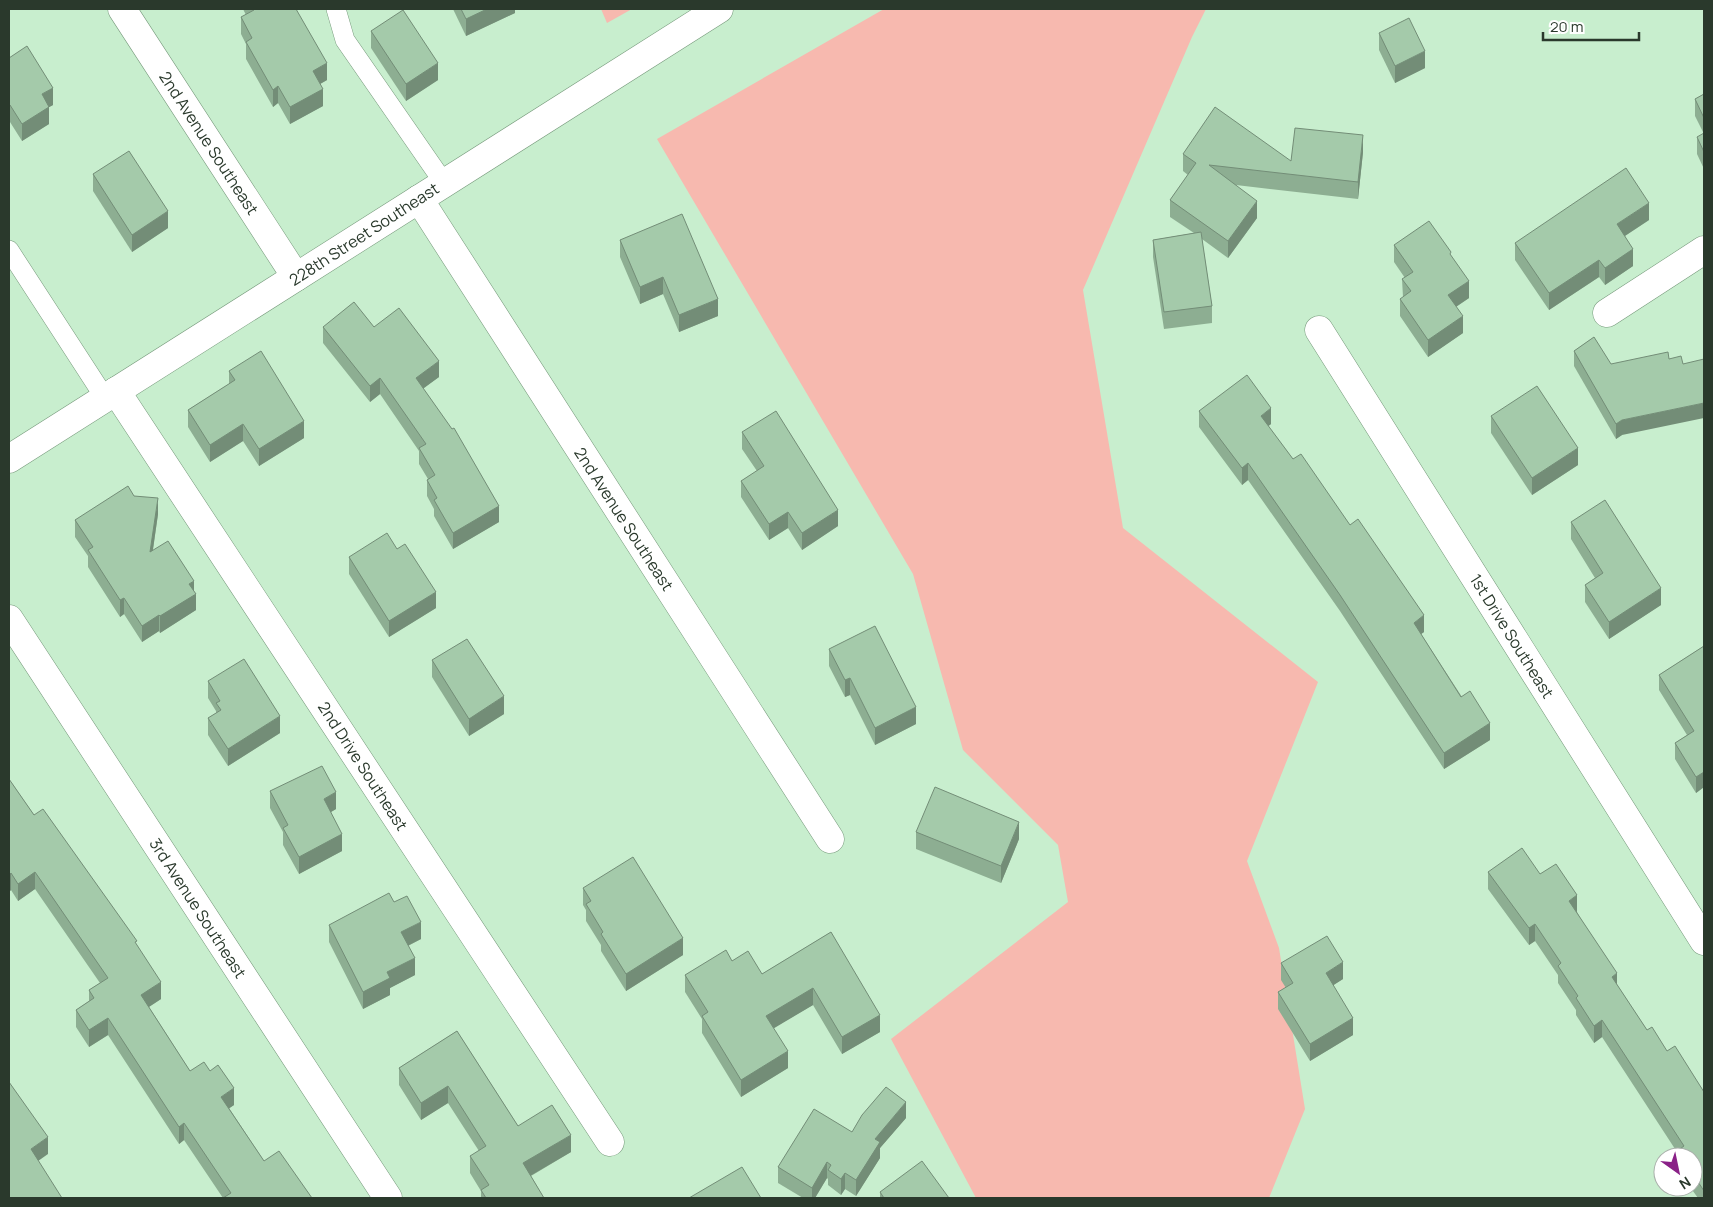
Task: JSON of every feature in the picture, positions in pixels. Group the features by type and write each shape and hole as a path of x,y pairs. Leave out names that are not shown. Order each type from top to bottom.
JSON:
{"street":[{"name":"2nd Avenue Southeast","path":"122,9 296,277"},
{"name":"228th Street Southeast","path":"9,459 719,9"},
{"name":"2nd Avenue Southeast","path":"419,199 830,839"},
{"path":"1607,313 1704,250"},
{"name":"1st Drive Southeast","path":"1319,330 1704,941"},
{"name":"2nd Drive Southeast","path":"111,395 610,1142"},
{"name":"3rd Avenue Southeast","path":"9,619 388,1198"}],"lane":[{"path":"336,9 345,40 444,182"},
{"path":"9,250 111,395"}],"shaded area":[{"path":"601,9 632,9 607,23"},
{"path":"884,9 1206,9 1192,37 1083,290 1123,528 1318,682 1247,861 1279,948 1305,1109 1269,1198 976,1198 891,1039 1068,902 1058,845 963,750 913,574 657,139"}],"building":[{"path":"253,9 296,9 327,63 313,71 323,89 290,107 278,86 273,90 246,42 252,38 241,17"},
{"path":"461,9 487,9 466,19"},
{"path":"403,10 438,63 406,84 371,31"},
{"path":"1409,18 1425,51 1395,66 1379,33"},
{"path":"27,46 53,88 42,94 49,107 22,124 9,106 9,58"},
{"path":"1704,94 1704,118 1695,99"},
{"path":"1215,107 1291,161 1295,128 1363,135 1358,182 1209,165 1257,201 1228,241 1170,200 1196,163 1183,154"},
{"path":"1704,133 1704,152 1697,137"},
{"path":"129,151 168,211 132,235 93,174"},
{"path":"1626,168 1649,203 1617,224 1633,249 1605,268 1599,260 1549,293 1515,243"},
{"path":"682,214 718,299 679,315 663,277 640,287 620,240"},
{"path":"1429,221 1469,281 1448,295 1463,316 1428,340 1400,299 1411,291 1402,279 1413,272 1394,245"},
{"path":"1201,232 1212,306 1164,312 1153,240"},
{"path":"354,302 374,327 399,308 439,361 416,378 452,429 454,428 499,506 453,533 434,500 437,498 427,480 435,475 419,448 426,444 380,378 370,386 323,327"},
{"path":"1594,337 1611,364 1668,352 1669,359 1681,356 1683,364 1704,359 1704,403 1622,420 1616,424 1574,351"},
{"path":"261,351 304,421 259,449 243,424 210,445 188,410 235,380 229,371"},
{"path":"1247,375 1271,408 1261,416 1293,459 1301,454 1350,525 1358,519 1424,615 1414,623 1461,697 1470,691 1490,723 1444,753 1340,595 1248,463 1242,468 1199,411"},
{"path":"1537,386 1578,448 1532,478 1491,416"},
{"path":"776,411 838,510 802,533 788,512 769,524 741,481 764,466 742,432"},
{"path":"128,486 134,496 158,498 150,552 168,541 194,581 189,584 196,594 142,626 124,598 120,600 88,550 93,547 75,520"},
{"path":"1605,500 1661,588 1609,622 1585,585 1603,573 1571,522"},
{"path":"387,533 397,549 405,544 436,592 389,621 349,557"},
{"path":"875,626 916,707 875,728 850,678 845,680 829,649"},
{"path":"467,639 504,696 469,719 432,660"},
{"path":"1704,646 1704,772 1696,777 1675,743 1694,731 1659,675"},
{"path":"244,659 280,716 228,749 208,718 221,710 216,703 220,701 208,681"},
{"path":"322,766 336,792 324,799 342,834 299,857 283,828 288,825 270,791"},
{"path":"9,779 34,815 43,809 137,941 135,942 161,982 141,995 190,1071 204,1062 210,1071 218,1065 234,1088 221,1097 264,1161 279,1151 312,1198 223,1198 231,1193 184,1123 179,1127 108,1018 89,1030 76,1010 94,998 89,990 108,978 35,872 18,884 11,873 9,875"},
{"path":"935,787 1019,822 1001,866 916,832"},
{"path":"1522,848 1540,874 1556,864 1577,895 1569,901 1617,973 1612,977 1647,1030 1652,1027 1667,1051 1675,1046 1704,1092 1704,1191 1703,1147 1683,1147 1684,1146 1602,1020 1594,1026 1576,998 1578,996 1558,966 1561,963 1535,924 1529,928 1488,872"},
{"path":"633,857 683,938 626,974 601,934 603,932 586,904 591,901 583,888"},
{"path":"389,893 394,902 407,896 421,922 401,932 415,958 387,972 390,978 363,992 329,925"},
{"path":"831,932 880,1015 842,1037 813,988 766,1016 788,1051 741,1080 702,1016 708,1012 685,975 726,950 732,961 748,951 762,974"},
{"path":"1327,936 1343,962 1326,973 1353,1018 1310,1044 1278,992 1293,983 1281,963"},
{"path":"457,1031 518,1126 552,1105 571,1135 523,1163 544,1198 486,1198 481,1190 489,1185 470,1156 486,1146 448,1086 421,1103 399,1068"},
{"path":"9,1082 48,1137 31,1149 62,1198 9,1198"},
{"path":"886,1087 906,1102 875,1139 880,1142 856,1180 845,1173 841,1179 828,1170 831,1165 827,1162 812,1188 778,1167 814,1109 852,1132 862,1115"},
{"path":"922,1161 949,1198 884,1198 880,1192"},
{"path":"742,1167 761,1198 689,1198"}]}
